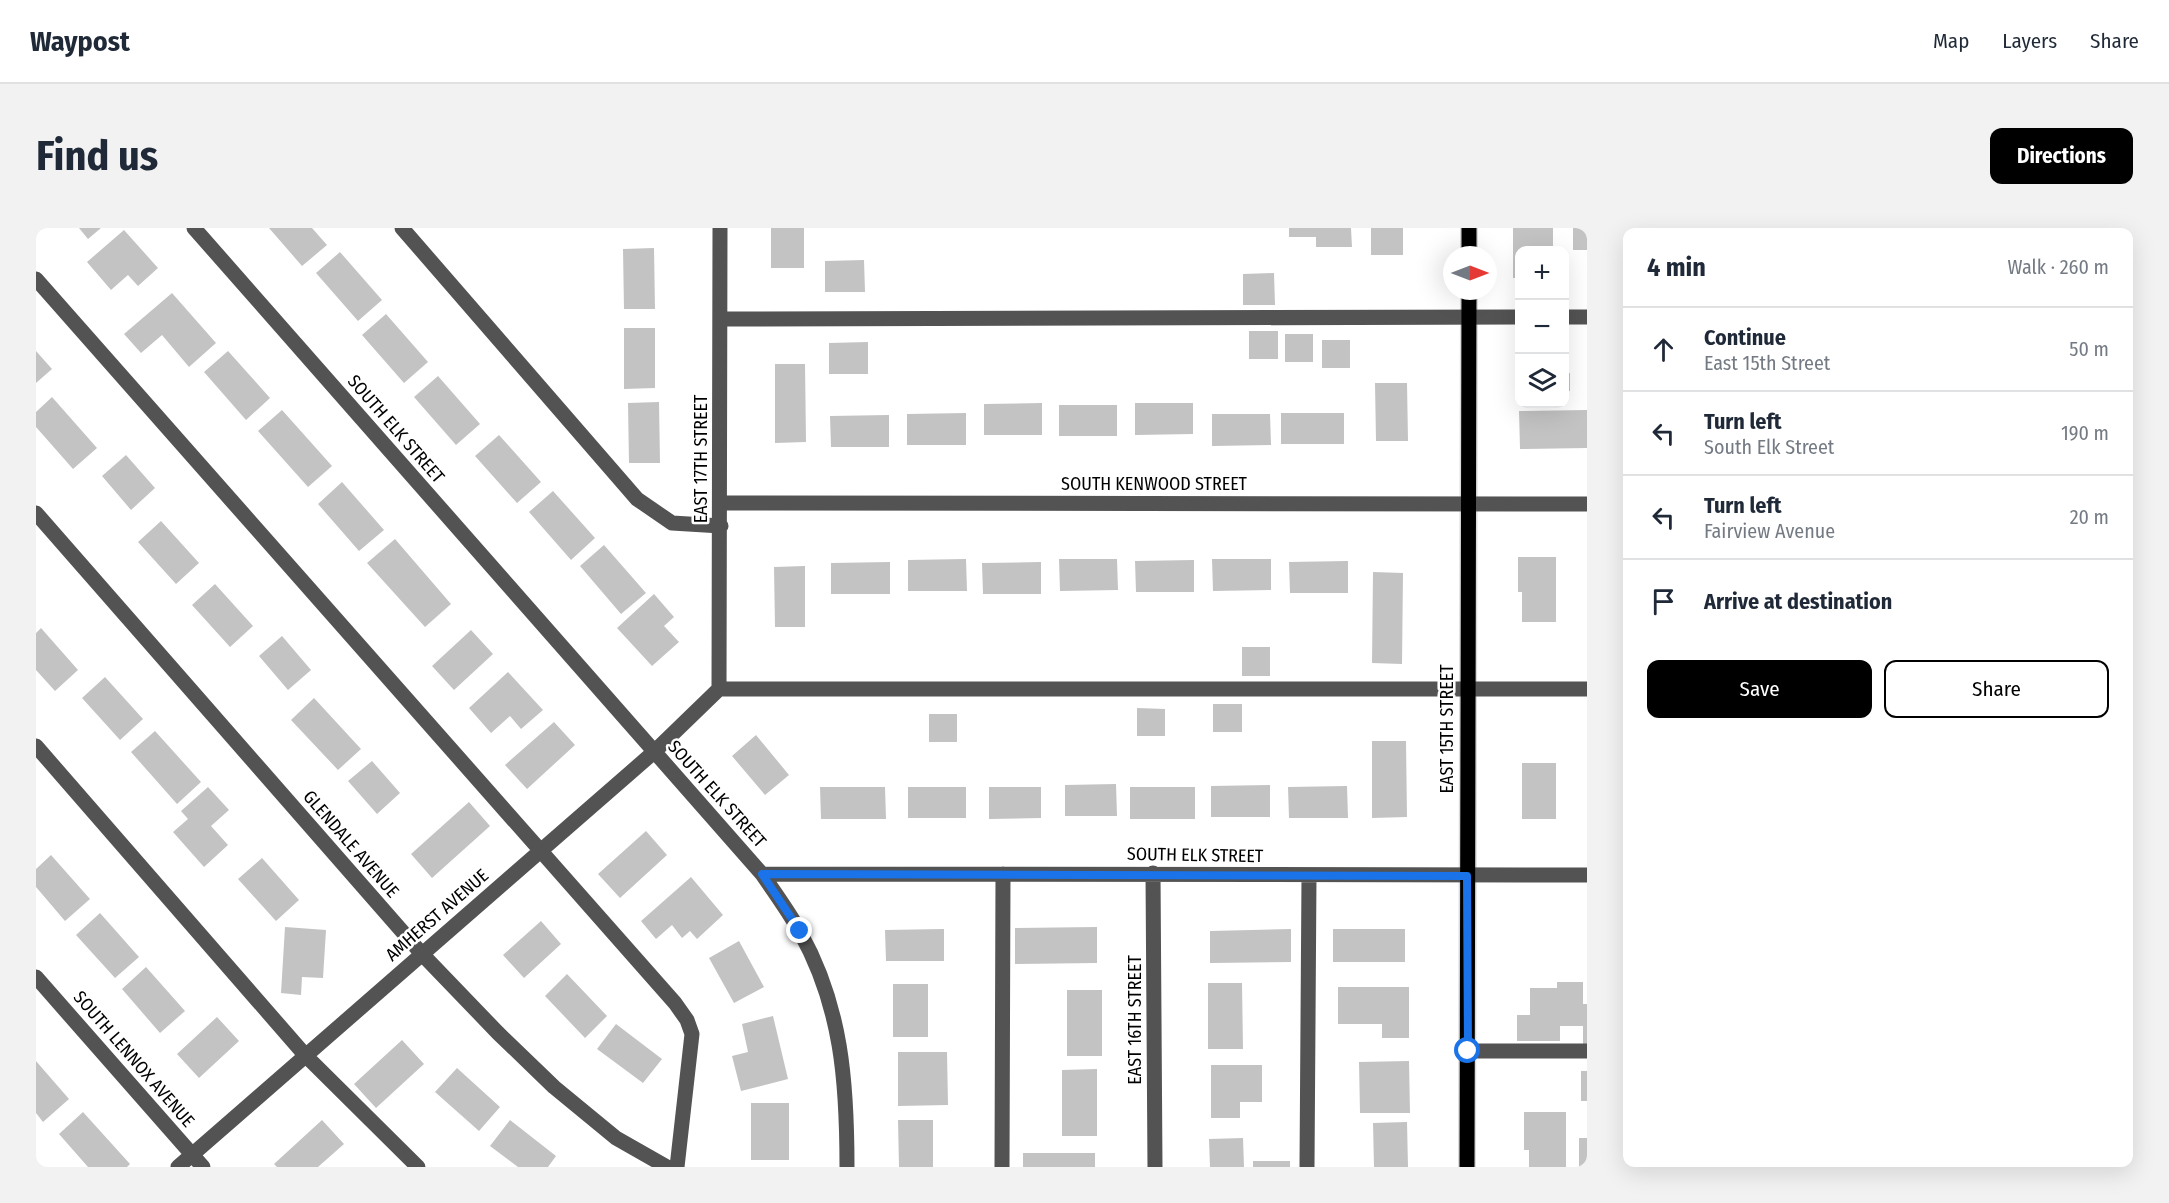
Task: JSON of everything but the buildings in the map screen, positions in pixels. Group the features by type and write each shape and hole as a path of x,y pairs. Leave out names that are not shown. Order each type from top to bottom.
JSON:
{"main road":[{"path":"1469,228 1469,246"},
{"name":"EAST 15TH STREET","path":"1467,1167 1466,690 1469,300"}],"street":[{"name":"SOUTH ELK STREET","path":"194,228 762,874 1587,875"},
{"path":"402,228 637,499 672,523 721,526"},
{"name":"EAST 17TH STREET","path":"719,689 720,228"},
{"path":"36,279 539,852 675,1003 687,1020 692,1034 677,1167"},
{"path":"720,319 1515,317"},
{"path":"1569,317 1587,317"},
{"name":"SOUTH KENWOOD STREET","path":"721,503 1587,504"},
{"name":"GLENDALE AVENUE","path":"36,513 422,954 498,1033 554,1086 616,1138 667,1167"},
{"name":"AMHERST AVENUE","path":"178,1167 654,752 719,689"},
{"path":"719,689 1587,689"},
{"path":"36,746 305,1056 418,1167"},
{"name":"EAST 16TH STREET","path":"1153,873 1155,1167"},
{"path":"762,874 800,931 830,1005 844,1068 847,1167"},
{"path":"1002,1167 1003,874"},
{"path":"1307,1167 1309,876"},
{"name":"SOUTH LENNOX AVENUE","path":"36,977 203,1167"},
{"path":"1468,1051 1587,1051"}],"route":[{"path":"800,931 762,874 1153,873 1467,876 1468,1051"}]}
